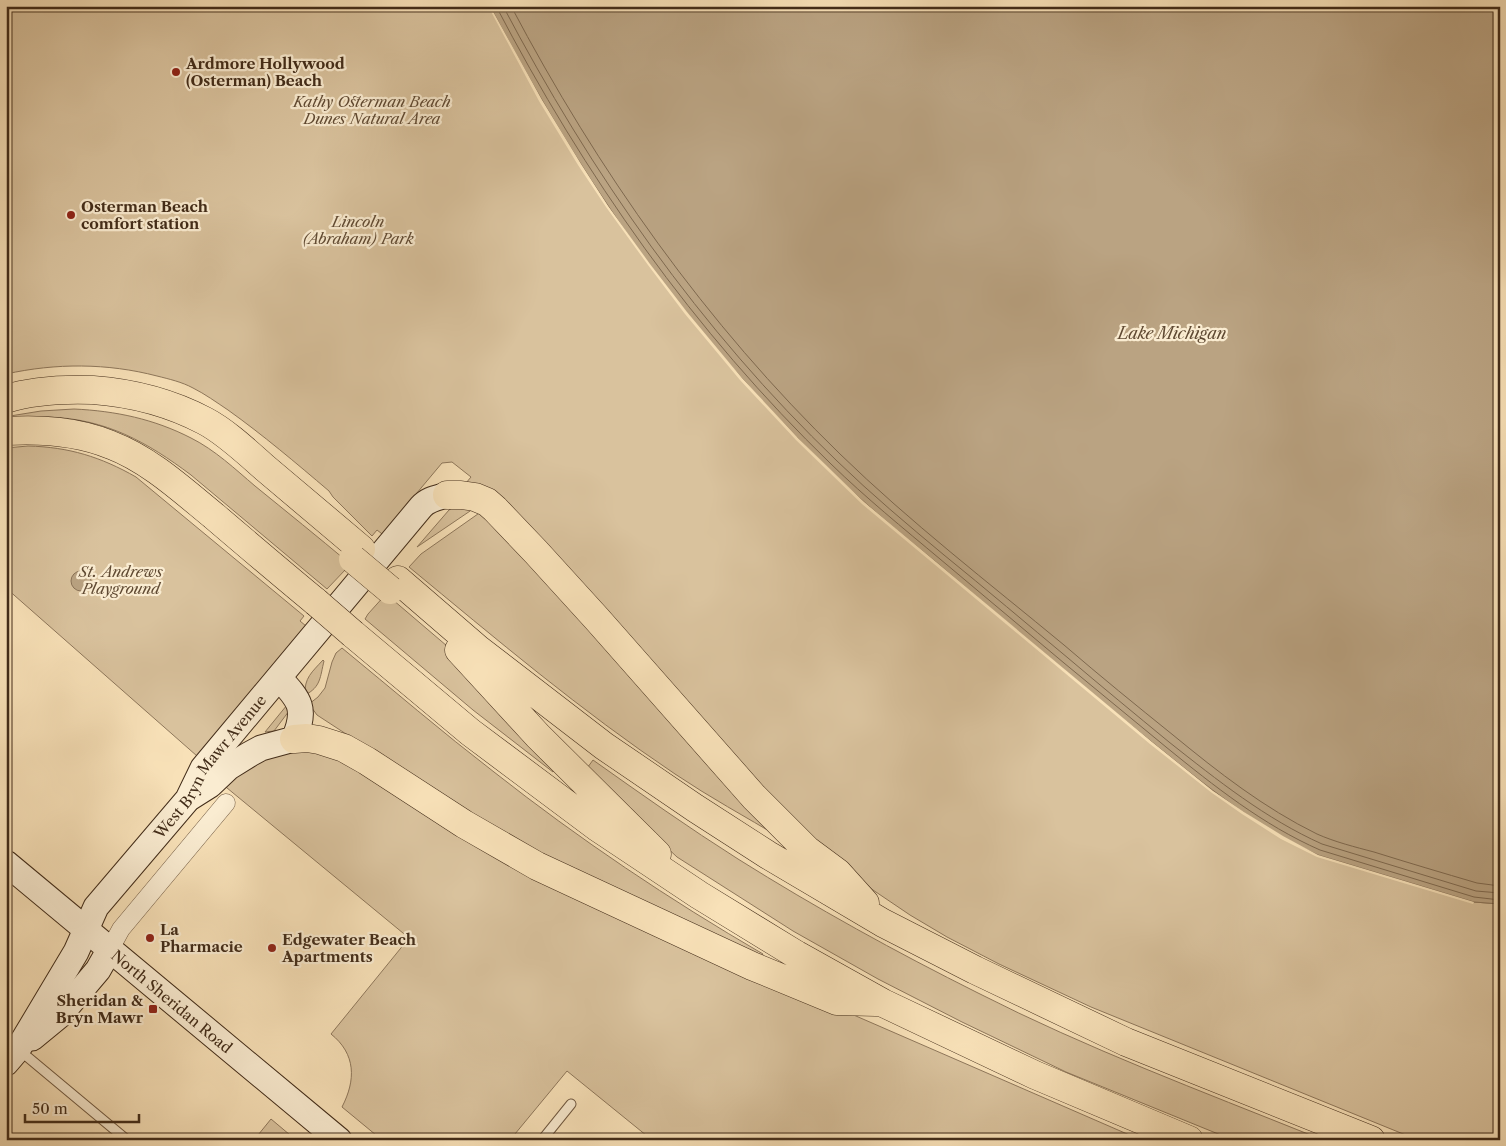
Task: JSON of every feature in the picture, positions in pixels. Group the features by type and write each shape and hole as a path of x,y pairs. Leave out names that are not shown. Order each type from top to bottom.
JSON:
{"highway":[{"path":"6,399 45,391 71,389 117,392 144,396 186,412 208,422 242,448 357,554"},
{"path":"6,412 48,404 102,405 151,414 187,430 215,446 248,470 604,746 768,856 883,923 983,974 1126,1042 1371,1140"},
{"path":"6,431 56,431 86,436 112,445 144,462 177,486 470,732 559,800 699,895 797,955 883,1003 1035,1075 1189,1140"},
{"path":"447,496 461,495 480,499 492,506 603,626 754,797 807,850 838,873 883,923"},
{"path":"394,585 463,653 538,736 699,895"},
{"path":"294,739 307,738 319,740 344,748 464,824 537,866 752,966 837,1001 883,1003"}],"main road":[{"name":"West Bryn Mawr Avenue","path":"10,1050 76,952 96,907 188,799 203,768 421,507 432,499 447,496"},
{"path":"188,799 210,786 229,767 250,754 261,748 294,739 301,717 300,706 292,691 278,678"},
{"name":"North Sheridan Road","path":"6,863 339,1140"},
{"path":"10,1050 60,1015 98,970 110,949"}],"street":[{"path":"110,949 121,928 226,803"}],"lane":[{"path":"10,1050 127,1140"},
{"path":"542,1140 571,1104"}],"green space":[{"name":"Lincoln (Abraham) Park","path":"6,6 490,6 542,100 581,164 635,244 742,378 798,438 891,525 1072,677 1213,791 1474,902 1500,904 1500,1140 1418,1140 1091,1007 999,964 910,915 873,890 811,838 466,483 471,477 452,462 442,463 411,500 386,537 377,530 372,536 329,491 279,449 206,395 180,382 138,372 81,366 25,370 6,374"},
{"path":"74,409 120,414 149,421 177,431 200,443 224,460 349,563 346,569 327,589 191,475 158,452 125,434 89,422 70,419 34,417 11,419 10,416 41,411"},
{"name":"St. Andrews Playground","path":"28,446 57,448 84,454 136,477 304,616 300,621 306,626 197,756 6,588 6,448"},
{"path":"476,507 417,547 449,510 452,508"},
{"path":"485,509 781,838 714,799 640,750 539,674 409,567 421,554"},
{"path":"386,594 447,646 559,764 553,772 473,710 365,619"},
{"path":"342,648 455,742 526,797 592,845 659,890 763,954 762,956 551,863 441,796 317,715 309,704 325,688 332,662 336,653"},
{"path":"323,660 322,672 317,685 305,695 307,680"},
{"path":"287,705 289,711 274,731 265,732"},
{"path":"290,748 324,750 741,966 1141,1140 652,1140 567,1071 510,1140 465,1140 462,1137 459,1140 382,1140 342,1107 350,1087 351,1068 345,1050 331,1034 409,938 221,783 227,776"},
{"path":"593,760 738,859 856,929 917,962 1060,1032 1313,1136 1312,1140 1233,1140 1066,1072 878,979 793,931 677,857 585,771"},
{"path":"271,1119 296,1140 254,1140"}],"water":[{"name":"Lake Michigan","path":"490,6 1500,6 1500,904 1474,902 1318,855 1278,834 1240,810 1087,689 894,528 840,480 738,374 656,274 576,156"},
{"path":"81,571 88,574 91,581 88,588 81,591 74,588 71,581 74,574"}],"pier":[{"path":"488,6 490,6 542,100 581,164 608,206 650,264 742,378 798,438 864,502 1152,742 1213,791 1244,812 1318,855 1474,902 1473,904 1317,857 1281,839 1242,814 1150,744 862,504 796,440 740,380 685,314 648,265 578,165 539,101"}],"place":[{"name":"Ardmore Hollywood (Osterman) Beach","path":"176,72"},
{"name":"Osterman Beach comfort station","path":"71,215"},
{"name":"La Pharmacie","path":"150,938"},
{"name":"Edgewater Beach Apartments","path":"272,948"},
{"name":"Sheridan & Bryn Mawr","path":"153,1009"}],"park label":[{"name":"Kathy Osterman Beach Dunes Natural Area","path":"372,110"}]}
